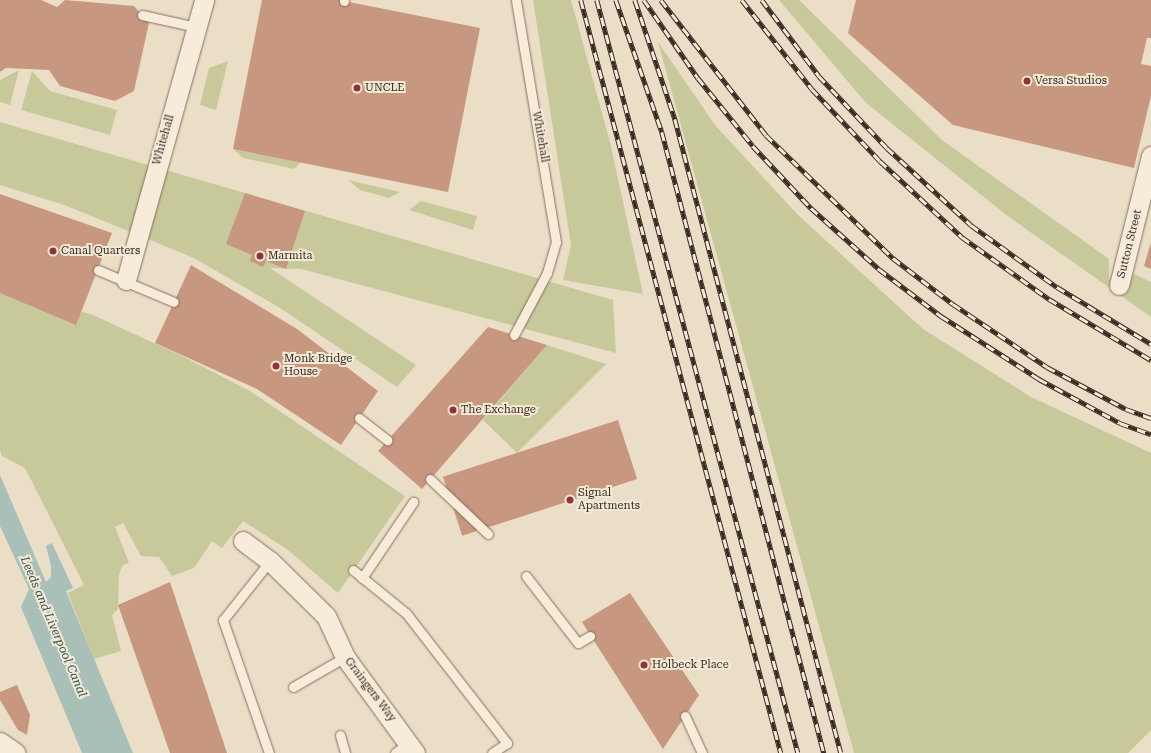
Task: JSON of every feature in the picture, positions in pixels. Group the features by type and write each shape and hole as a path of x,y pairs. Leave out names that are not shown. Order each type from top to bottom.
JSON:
{"street":[{"name":"Whitehall","path":"126,280 204,0"},
{"name":"Sutton Street","path":"1120,285 1151,156"},
{"name":"Graingers Way","path":"243,542 270,561 326,616 345,657 406,750"},
{"path":"0,742 16,753"}],"lane":[{"name":"Whitehall","path":"514,335 547,273 556,242 516,0"},
{"path":"142,15 196,27"},
{"path":"98,270 126,280 174,302"},
{"path":"359,418 387,440"},
{"path":"430,479 488,534"},
{"path":"362,578 413,502"},
{"path":"268,753 223,620 270,561"},
{"path":"353,570 406,613 507,743 492,753"},
{"path":"526,576 578,643 590,636"},
{"path":"293,687 345,657"},
{"path":"685,716 702,753"},
{"path":"340,735 345,753"}],"green space":[{"path":"533,0 571,0 610,142 643,294 563,280 571,245"},
{"path":"779,0 799,0 942,140 1109,259 1109,280 1125,288 1134,274 1151,282 1151,317 1009,217 866,103"},
{"path":"658,42 715,125 798,215 923,329 1031,397 1151,453 1151,730 1128,753 854,753"},
{"path":"228,61 216,110 200,105 209,68"},
{"path":"19,70 10,105 0,102 0,80"},
{"path":"32,71 50,91 117,110 110,135 21,110"},
{"path":"0,122 613,300 616,353 301,269 270,268 416,365 397,387 280,308 194,258 67,206 0,185"},
{"path":"233,149 301,162 294,169 243,158"},
{"path":"348,180 400,192 389,198 360,190"},
{"path":"421,201 477,216 473,230 409,210"},
{"path":"0,291 91,314 182,356 250,391 405,496 338,593 288,550 243,521 222,548 212,541 194,568 172,576 159,557 141,556 123,523 115,527 129,563 122,566 119,575 118,609 112,615 121,651 94,659 68,593 84,585 25,468 2,456 0,450"},
{"path":"547,345 606,364 517,453 483,420"}],"water":[{"name":"Leeds and Liverpool Canal","path":"0,475 46,582 51,577 51,566 46,546 52,543 73,588 66,591 133,753 82,753 21,607 29,589 0,526"}],"building":[{"path":"0,0 41,0 57,7 65,0 134,6 149,23 134,91 115,101 60,86 49,70 6,68 0,72"},
{"path":"262,0 339,0 480,28 448,192 233,149"},
{"name":"Versa Studios","path":"856,0 1151,0 1151,38 1147,38 1141,64 1151,66 1151,96 1134,168 953,125 848,33"},
{"path":"245,193 305,211 286,269 266,261 263,267 250,261 252,255 226,244"},
{"name":"Canal Quarters","path":"0,194 112,233 76,325 0,293"},
{"path":"1151,242 1151,269 1144,266"},
{"name":"Monk Bridge House","path":"191,265 297,329 378,391 341,445 257,389 155,343"},
{"name":"The Exchange","path":"488,327 547,345 422,489 378,451"},
{"path":"618,420 637,479 462,536 443,477"},
{"path":"170,582 227,753 170,753 118,605"},
{"name":"Holbeck Place","path":"630,593 699,695 663,749 582,622"},
{"path":"17,685 30,715 27,735 18,730 0,700 0,692"}],"railway":[{"path":"581,0 781,753"},
{"path":"597,0 798,753"},
{"path":"616,0 662,132 824,753"},
{"path":"635,0 675,119 841,753"},
{"path":"644,0 698,78 753,146 811,208 879,269 941,316 1039,379 1120,423 1151,434"},
{"path":"661,0 766,135 893,258 953,304 1047,367 1126,409 1151,418"},
{"path":"742,0 812,89 880,161 962,237 1049,299 1151,360"},
{"path":"762,0 819,76 887,148 971,225 1057,287 1151,344"}],"place":[{"name":"Versa Studios","path":"1027,81"},
{"name":"UNCLE","path":"357,88"},
{"name":"Canal Quarters","path":"53,251"},
{"name":"Marmita","path":"260,256"},
{"name":"Monk Bridge House","path":"276,366"},
{"name":"The Exchange","path":"453,410"},
{"name":"Signal Apartments","path":"570,500"},
{"name":"Holbeck Place","path":"644,665"}]}
